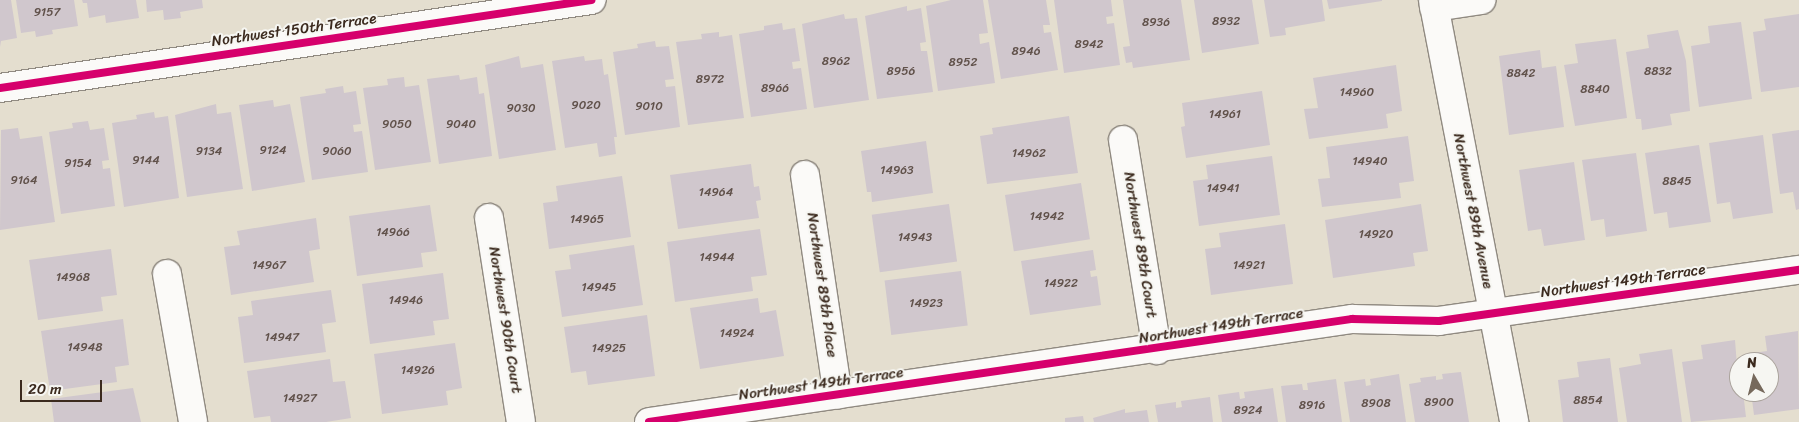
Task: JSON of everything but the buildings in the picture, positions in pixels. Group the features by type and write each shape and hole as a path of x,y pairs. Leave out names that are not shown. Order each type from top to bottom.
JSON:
{"street":[{"name":"Northwest 150th Terrace","path":"0,88 591,0"},
{"path":"1433,4 1481,0"},
{"name":"Northwest 89th Avenue","path":"1433,4 1514,422"},
{"name":"Northwest 89th Court","path":"1123,140 1157,350"},
{"name":"Northwest 89th Place","path":"806,175 838,395"},
{"name":"Northwest 90th Court","path":"489,218 521,422"},
{"name":"Northwest 149th Terrace","path":"649,422 1157,350 1352,319 1439,320 1494,314 1799,270"},
{"path":"167,274 192,422"}],"cycle path":[{"path":"0,88 591,0"},
{"path":"649,422 1352,319 1439,321 1799,270"}]}
